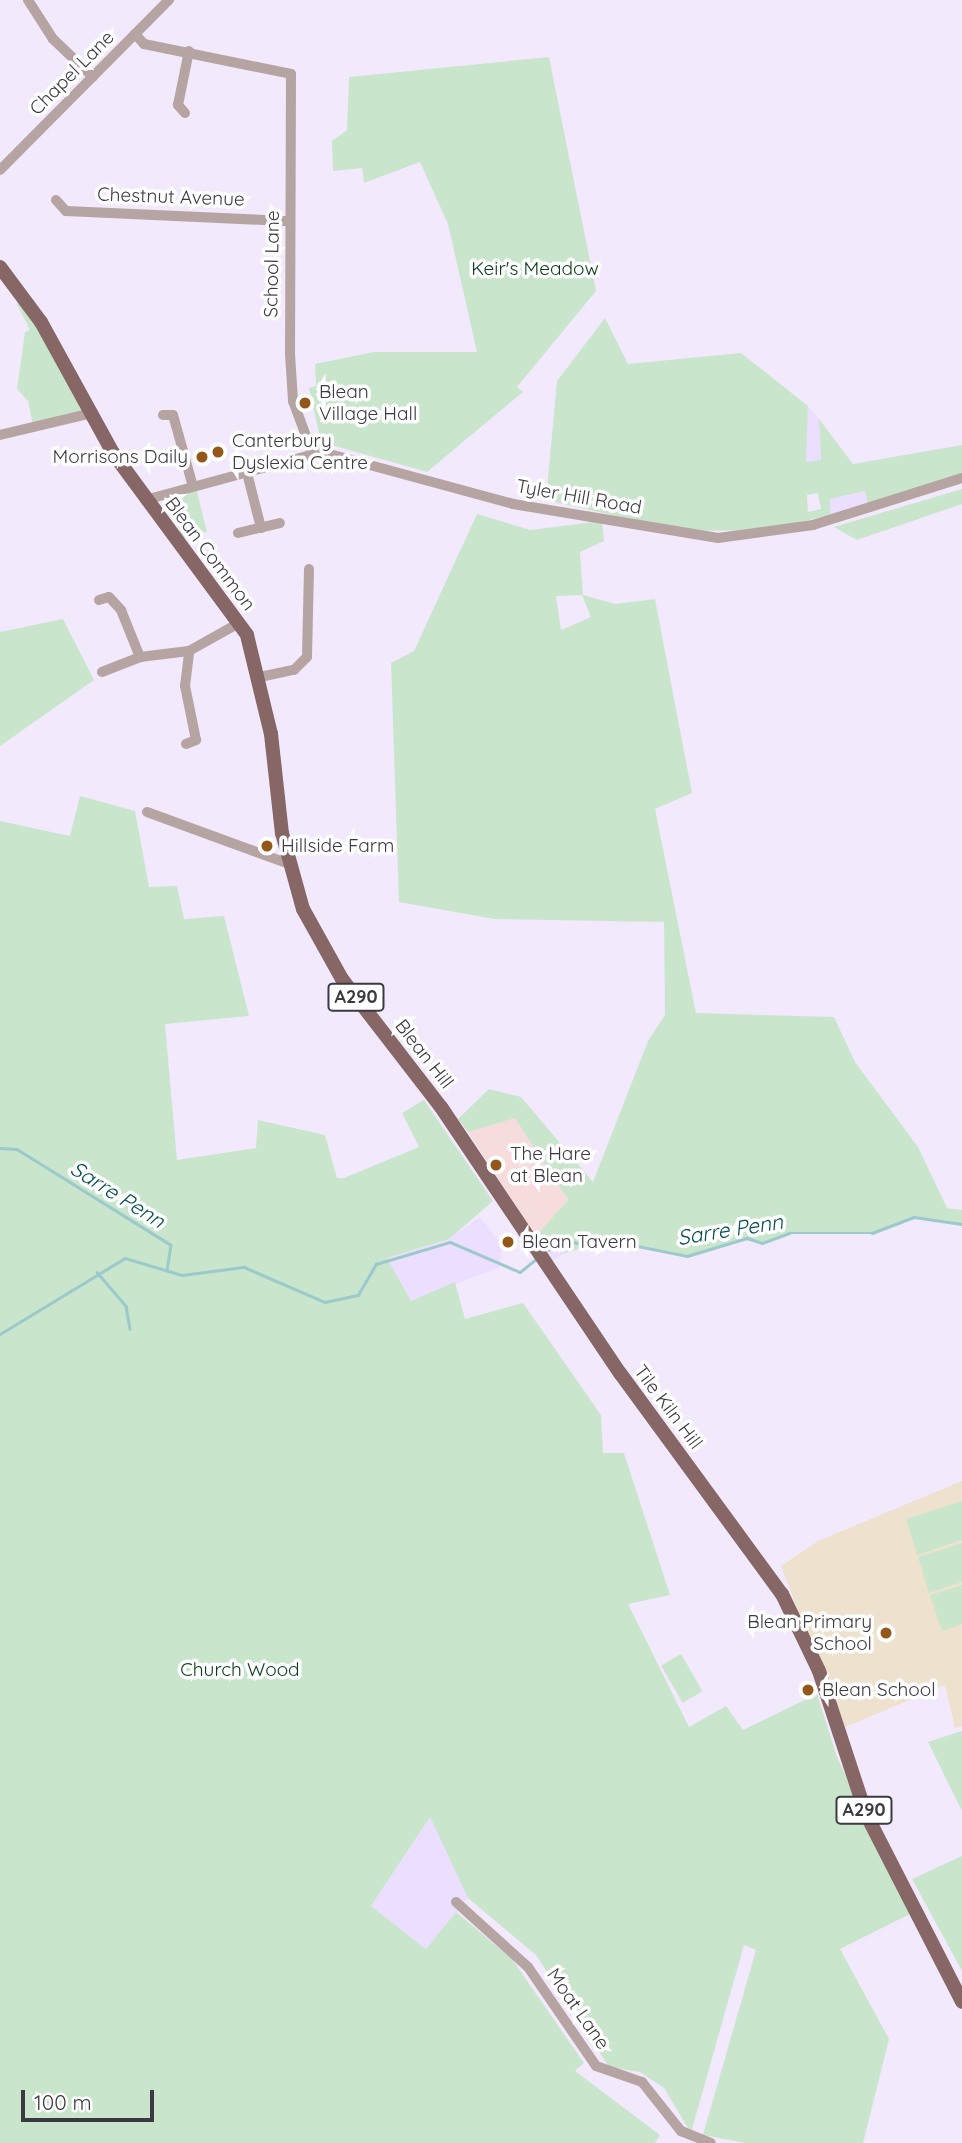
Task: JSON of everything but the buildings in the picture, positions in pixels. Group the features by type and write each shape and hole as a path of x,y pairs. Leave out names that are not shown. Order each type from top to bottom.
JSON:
{"main road":[{"name":"Blean Common","path":"0,267 41,323 88,414 145,500 239,623 260,677 271,734"},
{"name":"Blean Hill","path":"271,734 289,864 303,909 342,979 441,1107 520,1226"},
{"name":"Tile Kiln Hill","path":"520,1226 789,1608 819,1671 866,1814 962,2002"}],"street":[{"path":"28,0 53,39 93,77"},
{"name":"Chapel Lane","path":"0,170 169,0"},
{"path":"135,34 144,44 189,51 178,105 185,113"},
{"name":"School Lane","path":"189,51 291,74 292,393 312,452"},
{"name":"Chestnut Avenue","path":"56,200 66,211 290,221"},
{"path":"0,435 88,414"},
{"path":"163,415 173,415 192,484"},
{"name":"Tyler Hill Road","path":"145,500 192,484 312,452 513,504 698,537 813,525 962,478"},
{"path":"246,469 261,528"},
{"path":"238,533 279,523"},
{"path":"260,677 294,670 307,657 309,569"},
{"path":"99,600 109,597 121,610 140,657"},
{"path":"102,672 140,657 189,651 239,623"},
{"path":"186,744 196,740 185,686 189,651"},
{"path":"147,812 289,864"},
{"name":"Moat Lane","path":"456,1902 528,1968 596,2066 642,2082 681,2132 712,2143"}],"shaded area":[{"path":"808,406 819,419 821,461 806,463"},
{"path":"865,491 868,504 830,515 830,499"},
{"path":"515,1117 568,1200 535,1237 468,1132"},
{"path":"480,1217 502,1245 500,1267 411,1301 387,1258 448,1239"},
{"path":"555,1234 566,1253 551,1262 540,1242"},
{"name":"Blean Primary School","path":"962,1481 962,1726 955,1728 945,1685 843,1728 781,1566 818,1541"},
{"path":"430,1817 468,1898 426,1949 371,1906"}],"green space":[{"name":"Keir's Meadow","path":"549,57 596,291 517,387 523,392 427,472 321,442 309,388 316,386 315,364 374,352 477,352 448,224 420,162 364,183 362,168 333,171 332,141 347,130 349,77"},
{"path":"23,296 88,414 34,430 28,401 17,389 25,332 30,330 17,304"},
{"path":"605,318 628,364 741,353 808,406 806,462 821,460 819,419 853,464 962,445 962,474 868,504 865,491 830,499 830,515 765,530 682,531 546,500 557,381","holes":["818,493 821,509 808,512 807,495"]},
{"path":"196,488 207,532 182,538 171,494"},
{"path":"962,489 962,504 857,540 834,527"},
{"path":"477,514 530,530 602,521 604,541 580,552 583,595 615,604 655,599 692,793 655,809 696,1013 834,1017 855,1062 918,1147 947,1208 962,1210 962,1224 914,1217 872,1233 788,1233 762,1243 747,1239 687,1256 608,1240 566,1253 555,1234 541,1244 535,1237 568,1200 515,1118 468,1132 458,1119 489,1089 521,1097 593,1182 648,1041 665,1015 664,922 494,919 399,902 391,663 414,651","holes":["582,595 591,617 561,630 556,596"]},
{"path":"63,619 94,680 0,746 0,632"},
{"name":"Church Wood","path":"80,796 135,811 149,887 177,886 184,919 224,916 249,1016 165,1024 177,1160 256,1148 258,1120 325,1135 337,1178 344,1178 419,1147 402,1113 424,1100 493,1201 449,1239 387,1258 411,1301 455,1282 465,1319 523,1303 601,1415 603,1453 624,1453 670,1595 628,1604 689,1727 726,1706 743,1730 817,1694 837,1757 910,1914 840,1949 889,2039 863,2143 745,2143 703,2135 756,1950 744,1945 691,2133 664,2088 640,2072 609,2067 536,1955 468,1898 430,1817 371,1906 426,1949 456,1912 512,1959 584,2063 575,2071 660,2135 655,2143 0,2143 0,821 70,836"},
{"path":"962,1501 962,1540 917,1555 906,1519"},
{"path":"962,1543 962,1582 929,1593 918,1557"},
{"path":"962,1585 962,1624 942,1631 930,1595"},
{"path":"681,1654 702,1691 683,1703 661,1666"},
{"path":"962,1731 962,1811 928,1742"},
{"path":"962,1856 962,1971 912,1879"}],"waterway":[{"name":"Sarre Penn","path":"0,1148 17,1149 171,1245 167,1270"},
{"name":"Sarre Penn","path":"548,1250 566,1240 588,1246 608,1240 687,1256 747,1238 762,1243 789,1233 872,1233 914,1217 962,1224"},
{"name":"Sarre Penn","path":"0,1334 125,1258 182,1275 244,1267 325,1302 358,1295 376,1264 450,1242 520,1272 535,1260"},
{"path":"97,1272 126,1306 130,1329"}],"place":[{"name":"Blean Village Hall","path":"305,403"},
{"name":"Canterbury Dyslexia Centre","path":"218,452"},
{"name":"Morrisons Daily","path":"202,457"},
{"name":"Hillside Farm","path":"267,846"},
{"name":"The Hare at Blean","path":"496,1165"},
{"name":"Blean Tavern","path":"508,1242"},
{"name":"Blean Primary School","path":"886,1633"},
{"name":"Blean School","path":"808,1690"}]}
